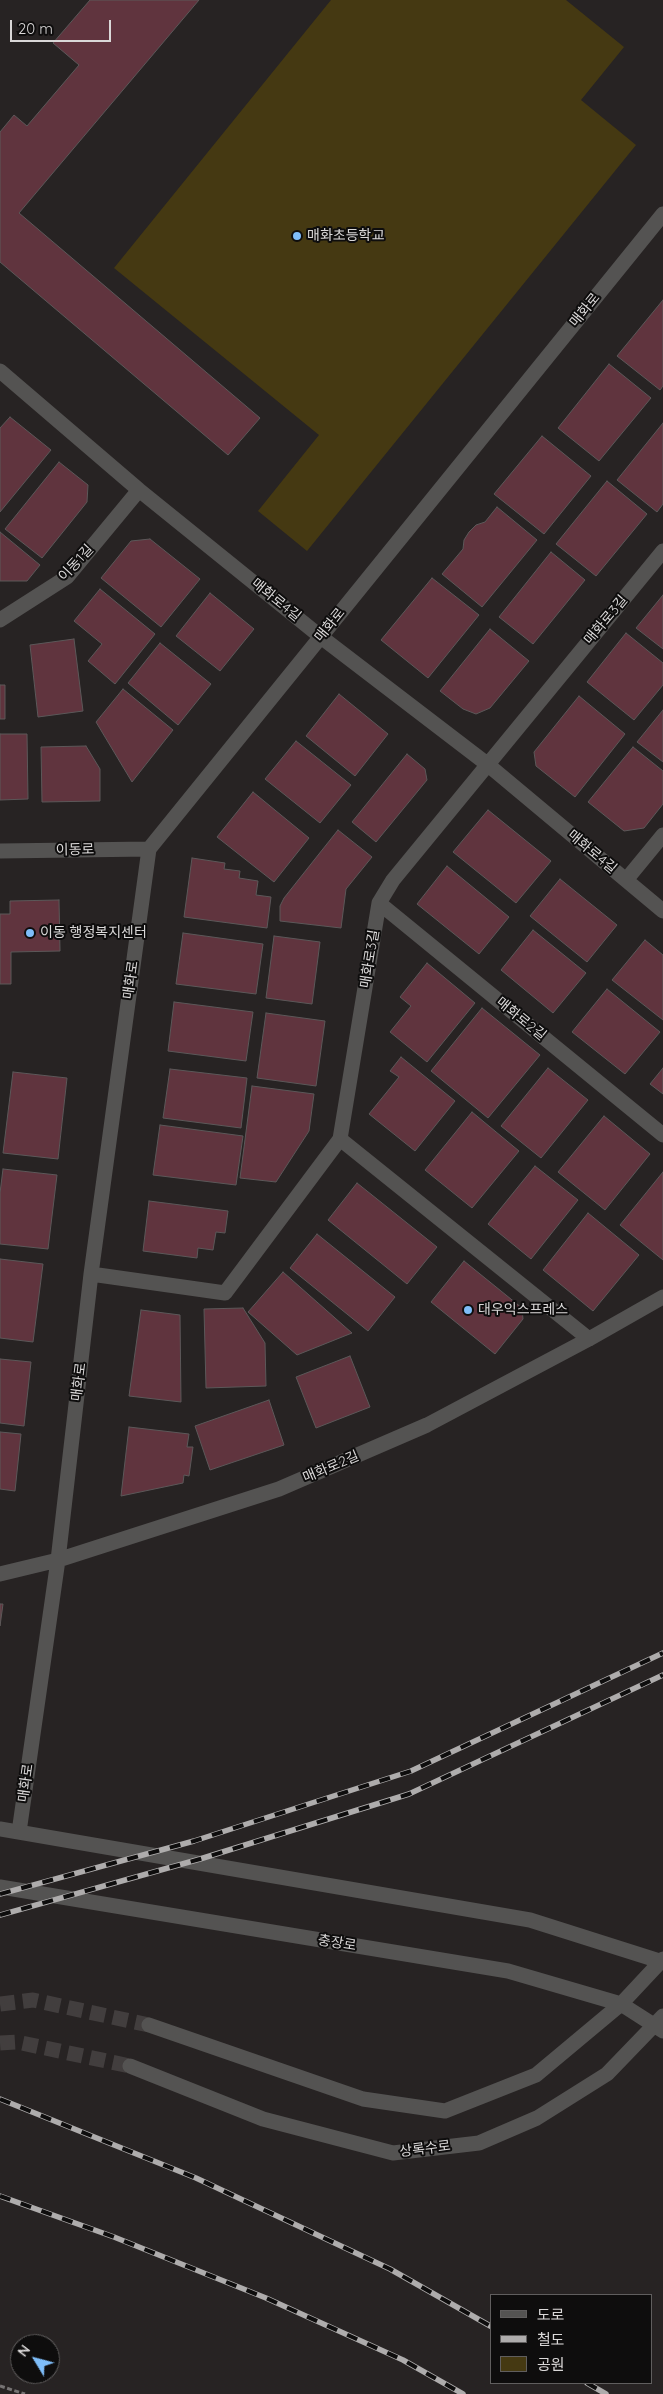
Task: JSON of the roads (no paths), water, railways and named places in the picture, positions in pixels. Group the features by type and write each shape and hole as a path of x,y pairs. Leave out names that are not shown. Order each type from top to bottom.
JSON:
{"street":[{"name":"매화로","path":"19,1832 58,1560 91,1274 149,849 663,214"},
{"name":"매화로4길","path":"0,370 139,490 322,637 487,764 663,911"},
{"name":"이동1길","path":"0,620 67,577 139,490"},
{"name":"매화로3길","path":"91,1274 225,1293 340,1139 379,903 392,880 663,550"},
{"name":"매화로4길","path":"626,880 663,835"},
{"name":"이동로","path":"0,851 149,849"},
{"name":"매화로2길","path":"379,903 663,1135"},
{"path":"340,1139 589,1339"},
{"name":"매화로2길","path":"0,1574 58,1560 279,1489 427,1425 589,1339 663,1297"},
{"path":"0,1829 530,1920 662,1961 622,2004 536,2075 445,2111 363,2099 149,2025"},
{"name":"충장로","path":"0,1887 508,1971 622,2004 660,2024"},
{"name":"상록수로","path":"130,2066 263,2119 393,2153 479,2143 537,2118 607,2074 660,2024"}],"tunnel":[{"path":"0,2004 33,2000 149,2025"},
{"path":"0,2043 17,2042 130,2066"}],"railway":[{"path":"0,1894 194,1841 411,1771 663,1653"},
{"path":"0,1915 200,1859 409,1794 663,1675"},
{"path":"0,2099 196,2178 390,2269 490,2326"},
{"path":"0,2196 114,2237 266,2298 403,2360 463,2394"},
{"path":"589,2384 606,2394"}],"place":[{"name":"매화초등학교","path":"297,236"},
{"name":"이동 행정복지센터","path":"30,933"},
{"name":"대우익스프레스","path":"468,1310"}]}
